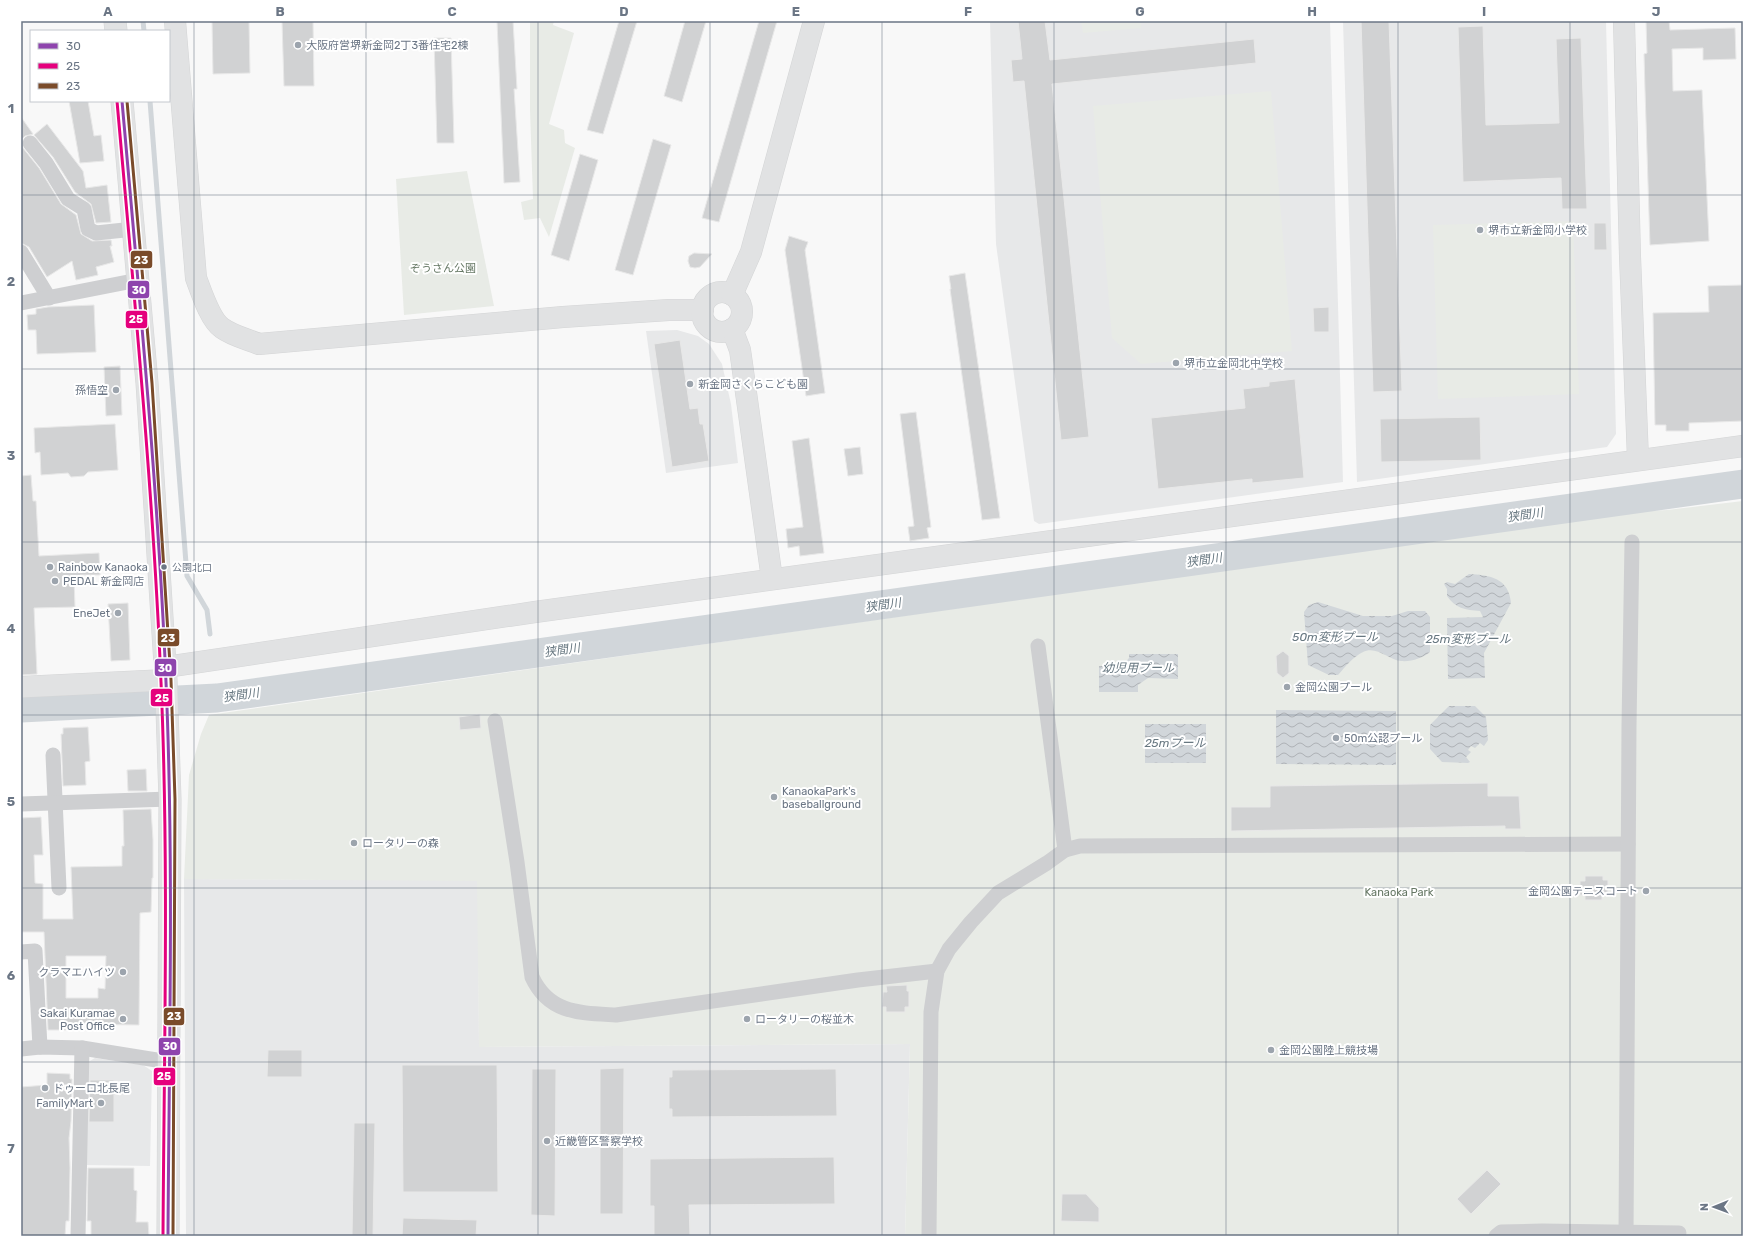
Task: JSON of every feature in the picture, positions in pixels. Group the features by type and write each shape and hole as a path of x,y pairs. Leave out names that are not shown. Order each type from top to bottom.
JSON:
{"main road":[{"path":"122,102 147,383 166,679 170,800 168,1236"}],"street":[{"path":"175,21 196,278 207,306 220,327 233,334 259,344 563,317 669,310 703,310"},
{"path":"732,295 751,252 814,21"},
{"path":"1624,21 1630,256 1638,459"},
{"path":"30,143 46,163 68,199 84,208 88,229 96,233 134,229"},
{"path":"21,252 49,298"},
{"path":"21,303 138,280"},
{"path":"726,293 732,295 737,300 742,312 738,324 727,331 714,330 705,322 703,310 708,298 713,294 726,293"},
{"path":"732,329 740,350 772,579"},
{"path":"21,687 166,679 534,612 1638,459 1743,446"},
{"path":"1626,1234 1628,844 1632,542"},
{"path":"1038,646 1065,850"},
{"path":"495,721 517,862 532,977 538,990 549,1000 577,1013 616,1015 937,971"},
{"path":"53,755 59,888"},
{"path":"21,804 170,800"},
{"path":"929,1236 931,1012 937,971 949,949 998,892 1047,863 1065,850 1080,846 1628,844"},
{"path":"21,952 35,951 40,1047"},
{"path":"21,1049 40,1047 82,1048 168,1062"},
{"path":"78,1236 82,1048"},
{"path":"1496,1236 1501,1232 1542,1230 1626,1234 1679,1233"}],"shaded area":[{"name":"堺市立金岡北中学校","path":"990,21 1330,21 1343,482 1039,524 1034,521 996,244"},
{"name":"堺市立新金岡小学校","path":"1343,21 1606,21 1616,434 1607,447 1357,482"},
{"name":"新金岡さくらこども園","path":"677,330 698,336 709,344 722,364 731,404 738,463 666,473 646,331"},
{"name":"近畿管区警察学校","path":"184,879 478,880 479,1047 910,1044 905,1236 186,1236"},
{"path":"95,1058 143,1065 152,1071 150,1166 85,1165 88,1062"}],"green space":[{"path":"530,21 554,21 553,25 574,33 549,124 564,130 565,143 575,148 549,237 540,218 524,220 521,202 533,199 530,110"},
{"path":"1081,21 1140,21 1141,28 1083,33"},
{"path":"1271,91 1292,351 1141,364 1112,338 1093,106"},
{"name":"ぞうさん公園","path":"467,171 494,306 404,315 396,179"},
{"path":"1573,221 1579,394 1438,399 1433,225"},
{"name":"Kanaoka Park","path":"1743,501 1743,1236 905,1236 910,1044 479,1047 477,881 184,879 189,775 201,734 209,715 1630,512 1667,510"}],"water":[{"name":"25m変形プール","path":"1469,574 1484,575 1502,583 1507,588 1511,603 1484,653 1485,678 1448,679 1447,618 1483,617 1480,611 1461,608 1453,603 1447,596 1447,589 1444,584 1447,582 1455,584"},
{"name":"50m変形プール","path":"1318,602 1363,616 1392,616 1408,611 1425,611 1430,617 1430,652 1417,659 1401,661 1373,650 1368,650 1356,656 1338,675 1329,675 1308,665 1304,612 1309,605"},
{"name":"幼児用プール","path":"1129,654 1178,654 1178,679 1148,678 1138,685 1138,692 1099,692 1099,666 1123,665 1129,658"},
{"path":"1449,706 1475,706 1486,717 1488,740 1484,746 1480,743 1475,748 1471,746 1468,750 1471,752 1466,757 1470,762 1468,763 1442,762 1430,749 1430,725"},
{"name":"50m公認プール","path":"1276,710 1396,711 1396,765 1276,764"},
{"name":"25mプール","path":"1145,724 1206,724 1206,763 1145,763"}],"building":[{"path":"212,21 249,21 250,73 213,74"},
{"name":"大阪府営堺新金岡2丁3番住宅2棟","path":"282,21 313,21 314,86 284,86"},
{"path":"497,21 513,21 517,89 514,89 520,182 504,183"},
{"path":"619,21 637,21 603,134 587,130"},
{"path":"685,21 706,21 682,102 664,96"},
{"path":"759,21 777,21 719,222 702,218"},
{"path":"1018,21 1045,21 1050,60 1254,39 1256,63 1052,84 1089,437 1061,440 1024,81 1013,82 1011,60 1022,59"},
{"path":"1361,21 1389,21 1402,391 1373,392"},
{"path":"1646,21 1669,21 1670,30 1735,28 1736,59 1703,60 1703,48 1672,49 1673,91 1702,90 1709,241 1650,245 1644,54 1647,53"},
{"path":"1483,26 1486,125 1559,123 1556,39 1581,38 1587,209 1562,209 1561,178 1463,182 1458,27"},
{"path":"434,38 451,38 454,143 437,143"},
{"path":"69,102 88,102 94,136 101,135 104,161 80,163"},
{"path":"21,117 33,134 25,136 22,139 23,148 39,168 61,204 76,215 81,234 92,241 111,240 112,246 110,246 114,262 96,267 98,275 76,280 72,261 47,277 29,247 21,243"},
{"path":"47,124 83,171 86,188 107,185 111,222 96,223 91,204 75,192 53,157 34,135"},
{"path":"653,139 671,145 633,275 615,270"},
{"path":"580,154 598,160 569,261 551,255"},
{"path":"1594,223 1606,223 1607,250 1594,250"},
{"path":"789,236 808,242 805,250 825,393 806,396 785,250"},
{"path":"694,253 712,254 700,267 695,268 690,267 688,261 689,256"},
{"path":"965,273 1000,518 982,520 949,276"},
{"path":"1743,285 1743,421 1689,423 1689,431 1666,431 1666,425 1655,425 1653,313 1709,312 1708,286"},
{"path":"94,305 96,352 37,354 36,330 28,330 27,315 36,314 36,309 48,307"},
{"path":"1329,307 1329,332 1314,332 1313,308"},
{"path":"680,340 690,409 698,408 700,424 703,424 709,461 672,467 654,344"},
{"path":"120,366 122,415 106,416 104,367"},
{"path":"1295,379 1304,478 1252,483 1252,479 1158,489 1151,418 1245,408 1243,389 1269,386 1269,382"},
{"path":"916,412 931,527 927,528 929,538 910,541 908,527 914,526 900,414"},
{"path":"1480,417 1481,460 1381,462 1380,419"},
{"path":"115,424 118,470 88,472 84,476 71,477 68,473 41,475 40,452 35,453 34,428"},
{"path":"809,438 824,553 800,556 799,546 788,548 786,529 803,527 792,441"},
{"path":"860,447 863,474 848,476 844,449"},
{"name":"Rainbow Kanaoka","path":"31,475 33,501 36,501 39,556 99,553 100,575 80,575 80,579 74,579 75,607 34,608 37,674 21,675 21,476"},
{"path":"128,603 130,660 111,661 108,604"},
{"path":"1283,651 1289,656 1289,673 1283,678 1277,673 1276,656"},
{"path":"480,714 481,728 460,730 459,717"},
{"path":"88,727 90,761 85,762 86,785 63,786 61,734 63,734 63,728"},
{"path":"146,769 147,791 128,791 127,770"},
{"path":"1488,783 1488,796 1519,796 1521,829 1505,829 1505,826 1231,831 1231,807 1270,807 1270,786"},
{"path":"151,809 153,878 151,912 140,913 139,1025 66,1024 66,1030 48,1030 44,932 21,932 21,818 41,817 43,855 34,855 35,883 43,884 43,919 73,919 71,867 122,866 122,846 124,846 123,810","holes":["66,956 106,956 105,989 98,988 98,998 66,998"]},
{"path":"1585,876 1603,876 1603,880 1608,880 1608,894 1602,894 1602,900 1585,900 1585,895 1580,895 1580,881 1585,881"},
{"path":"907,985 907,991 909,991 909,1007 905,1007 905,1012 886,1012 886,1007 882,1007 883,992 887,992 886,986"},
{"path":"268,1050 302,1050 302,1077 267,1077"},
{"path":"402,1065 497,1065 498,1192 403,1192"},
{"path":"624,1068 623,1214 600,1214 600,1069"},
{"path":"532,1069 556,1069 555,1216 531,1215"},
{"path":"836,1069 837,1116 672,1117 672,1109 669,1109 669,1077 672,1077 672,1070"},
{"path":"47,1073 70,1074 70,1079 72,1079 69,1138 69,1221 66,1221 65,1236 21,1236 21,1087 47,1085"},
{"path":"90,1080 114,1080 114,1122 89,1122"},
{"path":"354,1123 375,1123 373,1236 352,1236"},
{"path":"834,1157 835,1204 689,1205 690,1236 654,1236 654,1206 650,1206 650,1159"},
{"path":"88,1168 134,1168 134,1190 137,1191 136,1222 148,1222 149,1236 91,1236 91,1221 87,1221"},
{"path":"1487,1170 1501,1184 1471,1214 1457,1199"},
{"path":"1062,1194 1086,1194 1099,1208 1099,1222 1061,1221"},
{"path":"403,1218 477,1220 476,1236 402,1236"}],"waterway":[{"path":"143,21 144,30"},
{"path":"150,102 187,576 207,610 210,634"},
{"name":"狭間川","path":"21,708 217,698 1743,484"}],"transit line":[{"name":"25","path":"117,102 148,464 158,609 161,682 165,820 163,1236"},
{"name":"30","path":"122,102 153,464 163,609 166,682 170,820 168,1236"},
{"name":"23","path":"127,102 152,383 171,680 175,799 173,1236"}],"place":[{"name":"大阪府営堺新金岡2丁3番住宅2棟","path":"298,45"},
{"name":"堺市立新金岡小学校","path":"1480,230"},
{"name":"堺市立金岡北中学校","path":"1176,363"},
{"name":"新金岡さくらこども園","path":"690,384"},
{"name":"孫悟空","path":"116,390"},
{"name":"Rainbow Kanaoka","path":"50,567"},
{"name":"公園北口","path":"164,567"},
{"name":"PEDAL 新金岡店","path":"55,581"},
{"name":"EneJet","path":"118,613"},
{"name":"金岡公園プール","path":"1287,687"},
{"name":"50m公認プール","path":"1336,738"},
{"name":"KanaokaPark's baseballground","path":"774,797"},
{"name":"ロータリーの森","path":"354,843"},
{"name":"金岡公園テニスコート","path":"1646,891"},
{"name":"クラマエハイツ","path":"123,972"},
{"name":"Sakai Kuramae Post Office","path":"123,1019"},
{"name":"ロータリーの桜並木","path":"747,1019"},
{"name":"金岡公園陸上競技場","path":"1271,1050"},
{"name":"ドゥーロ北長尾","path":"45,1088"},
{"name":"FamilyMart","path":"101,1103"},
{"name":"近畿管区警察学校","path":"547,1141"}]}
